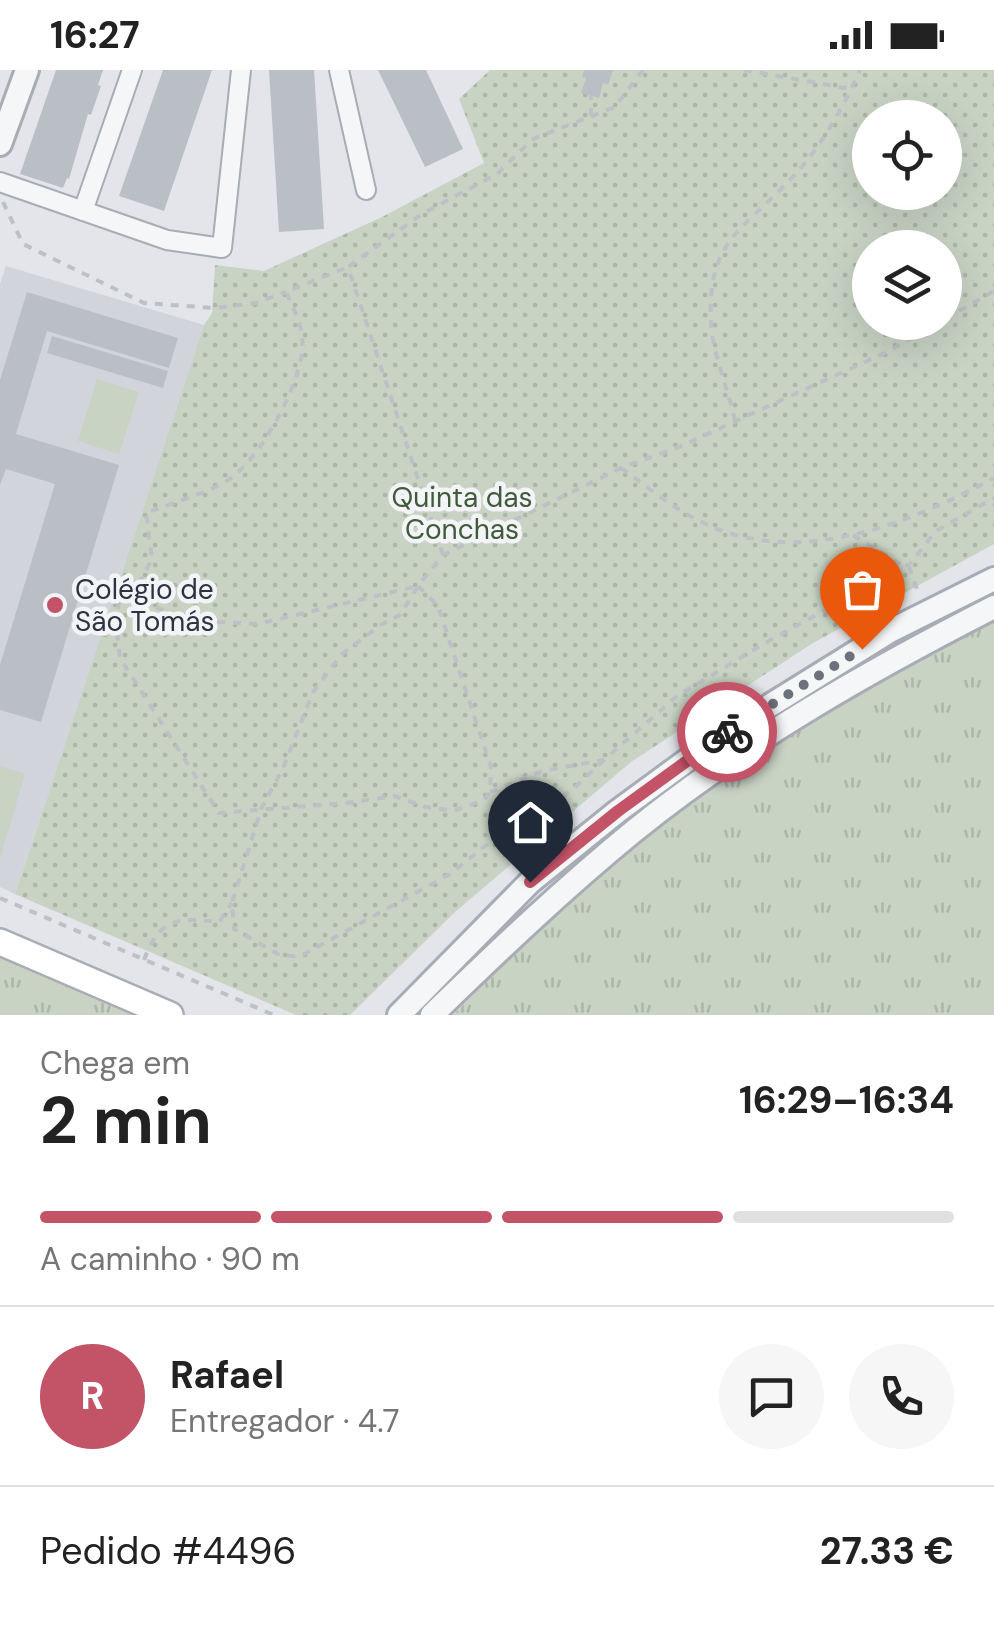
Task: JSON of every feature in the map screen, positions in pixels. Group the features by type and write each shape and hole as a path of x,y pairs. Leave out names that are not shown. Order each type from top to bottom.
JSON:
{"main road":[{"path":"0,942 170,1015"}],"street":[{"path":"0,144 26,70"},
{"path":"83,211 132,70"},
{"path":"0,182 166,240 222,248 241,70"},
{"path":"339,70 366,190"},
{"path":"400,1015 530,882 618,811 719,737 890,631 994,579"},
{"path":"432,1015 545,907 636,830 733,758 900,655 994,607"}],"path":[{"path":"0,195 24,244 144,303 215,308 256,303 348,267 422,214 497,174 533,139 616,108 643,70"},
{"path":"744,70 852,89"},
{"path":"736,421 711,325 715,267 738,227 790,179 840,114 860,70"},
{"path":"591,116 592,96"},
{"path":"348,267 443,556"},
{"path":"962,309 994,291"},
{"path":"131,598 152,560 146,514 229,480 265,443 279,416 302,350 302,335 286,292"},
{"path":"144,960 163,926 180,918 219,922 232,903 261,809 283,768 313,692 342,654 400,615 443,556 621,468 736,421 908,340"},
{"path":"621,468 708,525 782,544 853,535 934,510 994,478"},
{"path":"909,565 936,531 994,498"},
{"path":"853,535 902,565 909,565"},
{"path":"232,903 234,929 278,954 299,957 450,874 489,843 572,790 677,696 886,578 902,565"},
{"path":"909,565 925,614"},
{"path":"418,586 258,624 185,620 131,598 119,600 116,624 120,658 218,812 346,804 394,796 454,811 542,771 604,760"},
{"path":"418,586 438,606 474,706 491,766 490,792"},
{"path":"0,898 274,1015"}],"shaded area":[{"name":"Colégio de São Tomás","path":"6,266 204,325 15,894 0,887 0,284"}],"green space":[{"name":"Quinta das Conchas","path":"490,70 994,70 994,544 813,643 631,762 455,912 350,1015 296,1015 15,894 204,325 212,313 215,265 264,271 382,217 484,163 459,99"},
{"path":"97,379 139,392 119,454 78,441"},
{"path":"994,617 994,1015 453,1015 607,870 711,789 878,679"},
{"path":"0,766 25,774 1,855 0,855"},
{"path":"0,958 132,1015 0,1015"}],"building":[{"path":"56,70 103,70 98,85 101,86 63,188 20,174"},
{"path":"163,70 212,70 164,211 119,196"},
{"path":"269,70 314,70 324,229 279,232"},
{"path":"378,70 426,70 463,149 425,167"},
{"path":"584,70 613,70 608,85 603,83 599,98 581,93 586,78 582,77"},
{"path":"27,292 178,338 169,368 47,331 16,434 119,465 41,722 0,710 0,665 55,484 6,469 0,485 0,380"},
{"path":"52,336 168,371 163,388 47,353"}],"way so far":[{"path":"727,732 862,649"}],"place":[{"name":"Colégio de São Tomás","path":"55,605"}],"route":[{"path":"530,882 618,811 727,732"}]}
